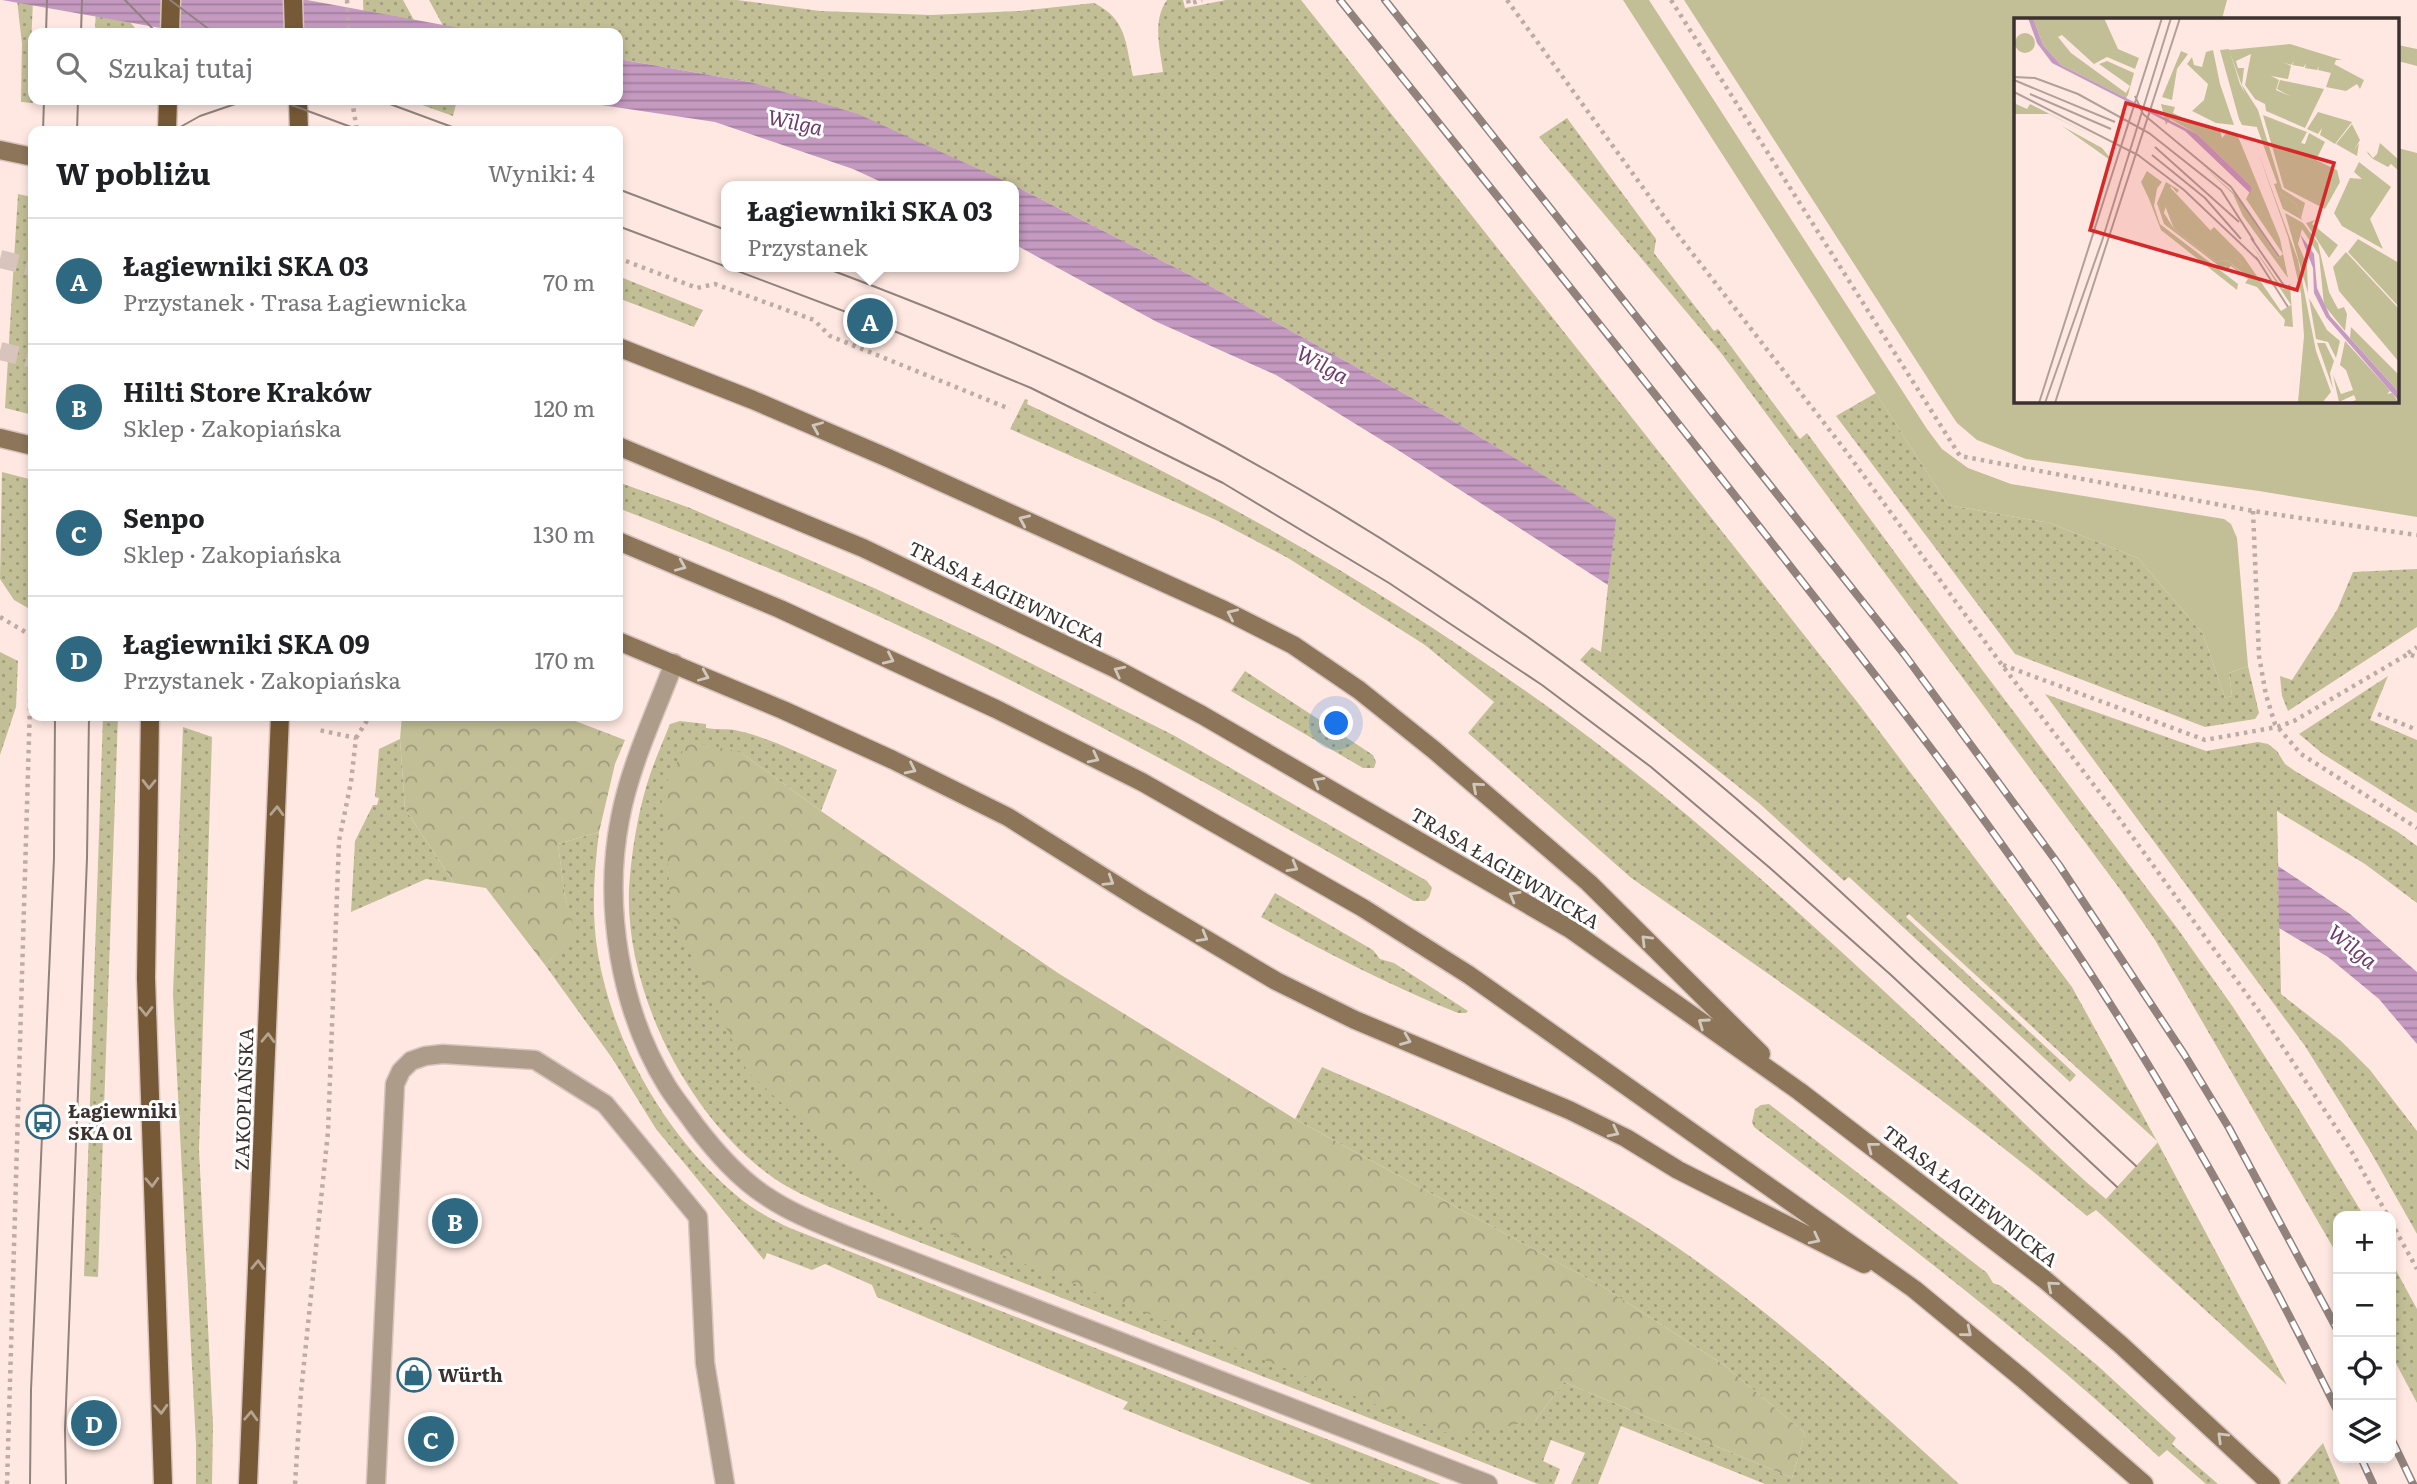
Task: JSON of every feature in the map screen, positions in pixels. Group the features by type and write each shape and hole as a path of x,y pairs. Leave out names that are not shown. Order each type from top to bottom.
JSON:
{"main road":[{"path":"170,28 171,0"},
{"path":"293,0 294,28"},
{"path":"167,126 168,105"},
{"path":"298,105 299,126"},
{"path":"0,150 28,157"},
{"path":"623,349 877,453 1224,610 1293,645 1359,690 1423,741 1589,883 1799,1091"},
{"path":"0,438 28,445"},
{"name":"TRASA ŁAGIEWNICKA","path":"623,448 863,548 1046,635 1202,715 1570,929 1799,1091 2044,1279 2168,1387 2272,1484"},
{"path":"623,543 780,609 996,709 1142,782 1363,908 1469,975 1657,1105 1914,1289 2144,1484"},
{"path":"623,643 881,755 1007,817 1276,981 1317,1002 1569,1110 1626,1138 1678,1170 1914,1289"},
{"path":"150,721 146,978 163,1484"},
{"name":"ZAKOPIAŃSKA","path":"248,1484 280,721"}],"lane":[{"path":"674,663 636,761 620,819 613,875 618,951 624,979 643,1035 667,1086 702,1134 734,1170 766,1196 810,1220 848,1236 1488,1484"},
{"path":"376,1484 395,1084 401,1071 411,1061 443,1054 535,1060 605,1104 698,1217 705,1363 725,1484"}],"path":[{"path":"347,0 349,28"},
{"path":"1188,0 1188,4 1202,0"},
{"path":"1507,0 1665,218 1845,450 2261,1014 2349,1147 2385,1211"},
{"path":"1671,0 1961,456 2253,511 2417,536"},
{"path":"353,105 356,126"},
{"path":"623,260 697,288 715,284 814,320 830,336 1010,409"},
{"path":"2253,511 2259,656 2266,695 2277,727 2301,754 2417,828"},
{"path":"0,617 28,633"},
{"path":"2002,665 2205,740 2277,727 2294,721 2417,648"},
{"path":"2408,654 2417,657"},
{"path":"2378,714 2417,730"},
{"path":"7,1484 30,721"},
{"path":"295,1484 301,1392 328,1132 339,841 351,782 356,738 367,721"},
{"path":"323,731 356,738"},
{"path":"2396,1231 2417,1269"}],"green space":[{"path":"17,0 33,0 32,28 28,28 28,103 21,102 22,44"},
{"path":"96,0 112,0 135,28 95,28"},
{"path":"363,0 403,0 418,28 364,28"},
{"path":"429,0 737,0 820,11 931,15 1019,11 1094,3 1119,25 1133,76 1163,72 1158,26 1162,8 1167,0 1183,0 1185,8 1226,0 1301,0 1858,703 2072,987 2157,1141 1909,914 1906,917 2076,1075 2070,1082 1849,877 1844,881 1760,804 1580,660 1592,647 1601,652 1615,519 1450,419 1194,277 1019,188 1019,181 1004,181 750,82 623,60 623,28 444,28"},
{"path":"1623,0 1649,0 1942,449 1968,468 2011,484 2224,519 2231,524 2237,538 2248,666 2229,673 2232,696 2225,698 2203,634 2138,558 2050,523 1948,505"},
{"path":"1684,0 2227,0 2222,18 2014,18 2014,402 2400,402 2400,149 2417,153 2417,517 2259,491 2026,459 1977,440 1957,423"},
{"path":"2400,45 2417,49 2417,66 2400,62"},
{"path":"422,105 456,105 453,116"},
{"path":"1567,118 1656,239 1654,253 1714,331 1718,329 1800,439 1807,433 2177,928 2233,1007 2361,1211 2333,1211 2333,1247 2155,940 2122,892 1721,353 1539,137"},
{"path":"18,194 28,196 28,414 5,408"},
{"path":"623,278 703,310 694,327 623,300"},
{"path":"1876,393 1948,505 2050,523 2138,558 2203,634 2225,698 2232,696 2229,673 2248,666 2259,713 2255,719 2205,727 2015,654 1836,416"},
{"path":"1025,399 1028,400 1027,404 1201,492 1370,588 1533,696 1611,754 1725,848 1876,984 2106,1199 2158,1142 2287,1385 2096,1210 2087,1216 1920,1084 1630,877 1468,733 1494,702 1425,645 1288,558 1216,520 1010,429"},
{"path":"2,472 28,479 28,608 14,600 0,579"},
{"path":"623,484 690,508 874,588 989,642 1175,736 1427,881 1432,888 1429,897 1425,901 1414,901 1174,766 1052,702 853,604 623,510"},
{"path":"2417,569 2417,627 2288,711 2282,696 2280,676 2292,680 2337,610 2353,572"},
{"path":"0,652 18,661 16,707 0,755"},
{"path":"1245,671 1373,755 1376,762 1374,768 1363,768 1231,691"},
{"path":"2388,676 2370,720 2417,740 2417,813 2323,754 2299,734"},
{"path":"2045,694 2206,751 2258,742 2268,744 2277,751 2285,764 2295,771 2417,846 2417,903 2365,864 2277,811 2281,994 2341,1041 2370,1070 2417,1131 2417,1234 2369,1149 2305,1046"},
{"path":"103,721 118,721 98,1277 84,1276"},
{"path":"402,721 575,721 625,740 615,764 599,832 558,844 565,897 576,933 545,965 486,888 454,883 405,809 400,739"},
{"path":"680,721 706,724 706,728 752,734 837,770 821,811 740,752 1535,1421 1564,1382 1792,1478 1805,1433 1724,1365 1603,1287 1295,1119 1322,1067 1523,1158 1602,1200 1683,1251 1805,1346 1959,1484 1765,1484 1621,1426 1598,1484 1571,1484 1585,1453 1551,1440 1543,1461 1560,1469 1554,1484 1538,1484 827,1206 781,1183 744,1154 716,1124 690,1089 651,1011 638,970 631,929 629,889 635,836 649,776 670,724"},
{"path":"183,727 212,737 199,1150 213,1425 212,1484 196,1484 173,994"},
{"path":"400,739 405,809 454,883 426,879 351,912 355,841 379,798 375,797 379,749"},
{"path":"688,741 740,752 821,811 1058,973 1295,1119 1603,1287 1724,1365 1805,1433 1792,1478 1564,1382 1535,1421 1452,1435 900,1214 747,1071 672,916 661,793"},
{"path":"599,832 594,923 605,988 616,1021 646,1086 666,1117 687,1145 742,1200 790,1228 1441,1484 1312,1484 1123,1409 1128,1402 877,1297 872,1285 825,1264 812,1270 767,1253 764,1260 656,1129 612,1058 545,965 575,933 565,897 558,844"},
{"path":"1275,893 1373,950 1380,959 1394,963 1468,1011 1458,1013 1407,991 1261,917"},
{"path":"1769,1104 1987,1273 1993,1283 2001,1286 2097,1365 2176,1438 2172,1444 2218,1484 2206,1484 2167,1450 2159,1457 2012,1328 1754,1127 1752,1122 1755,1109"},
{"path":"2396,1270 2417,1309 2417,1403 2396,1363"},
{"path":"2323,1443 2340,1484 2287,1484"}],"water":[{"path":"2,0 307,0 460,28 161,28"},
{"name":"Wilga","path":"623,60 750,82 858,114 1005,181 879,181 853,169 715,122 601,105 623,105"},
{"name":"Wilga","path":"1019,188 1194,277 1450,419 1616,519 1608,585 1276,375 1157,322 1019,247"},
{"name":"Wilga","path":"2278,866 2350,914 2417,972 2417,1044 2379,999 2328,957 2279,928"}],"tunnel":[{"path":"0,259 28,266"},
{"path":"0,351 28,358"}],"tram line":[{"path":"46,28 47,0"},
{"path":"81,28 82,0"},
{"path":"125,0 152,28"},
{"path":"170,0 207,28"},
{"path":"43,126 44,105"},
{"path":"77,126 78,105"},
{"path":"182,126 200,116 232,105"},
{"path":"292,105 348,126"},
{"path":"393,105 449,126"},
{"path":"623,191 721,228"},
{"path":"623,228 721,265"},
{"path":"740,272 870,321 1031,388 1223,483 1389,583 1542,685 1651,767 1891,975 2117,1187"},
{"path":"836,272 1020,346 1161,413 1313,497 1460,590 1601,691 1734,796 2136,1166"},
{"path":"30,1484 31,1390 54,858 55,721"},
{"path":"66,1484 65,1430 87,858 89,721"}],"railway":[{"path":"1340,0 1828,615 1942,762 2015,863 2085,965 2154,1074 2280,1297 2333,1402"},
{"path":"1385,0 1904,654 2059,865 2184,1054 2229,1128 2333,1322"},
{"path":"2396,1448 2413,1484"},
{"path":"2363,1463 2373,1484"}],"place":[{"name":"Łagiewniki SKA 03","path":"870,321"},
{"name":"Łagiewniki SKA 01","path":"43,1122"},
{"name":"Hilti Store Kraków","path":"455,1221"},
{"name":"Würth","path":"414,1375"},
{"name":"Łagiewniki SKA 09","path":"94,1423"},
{"name":"Senpo","path":"431,1439"}]}
